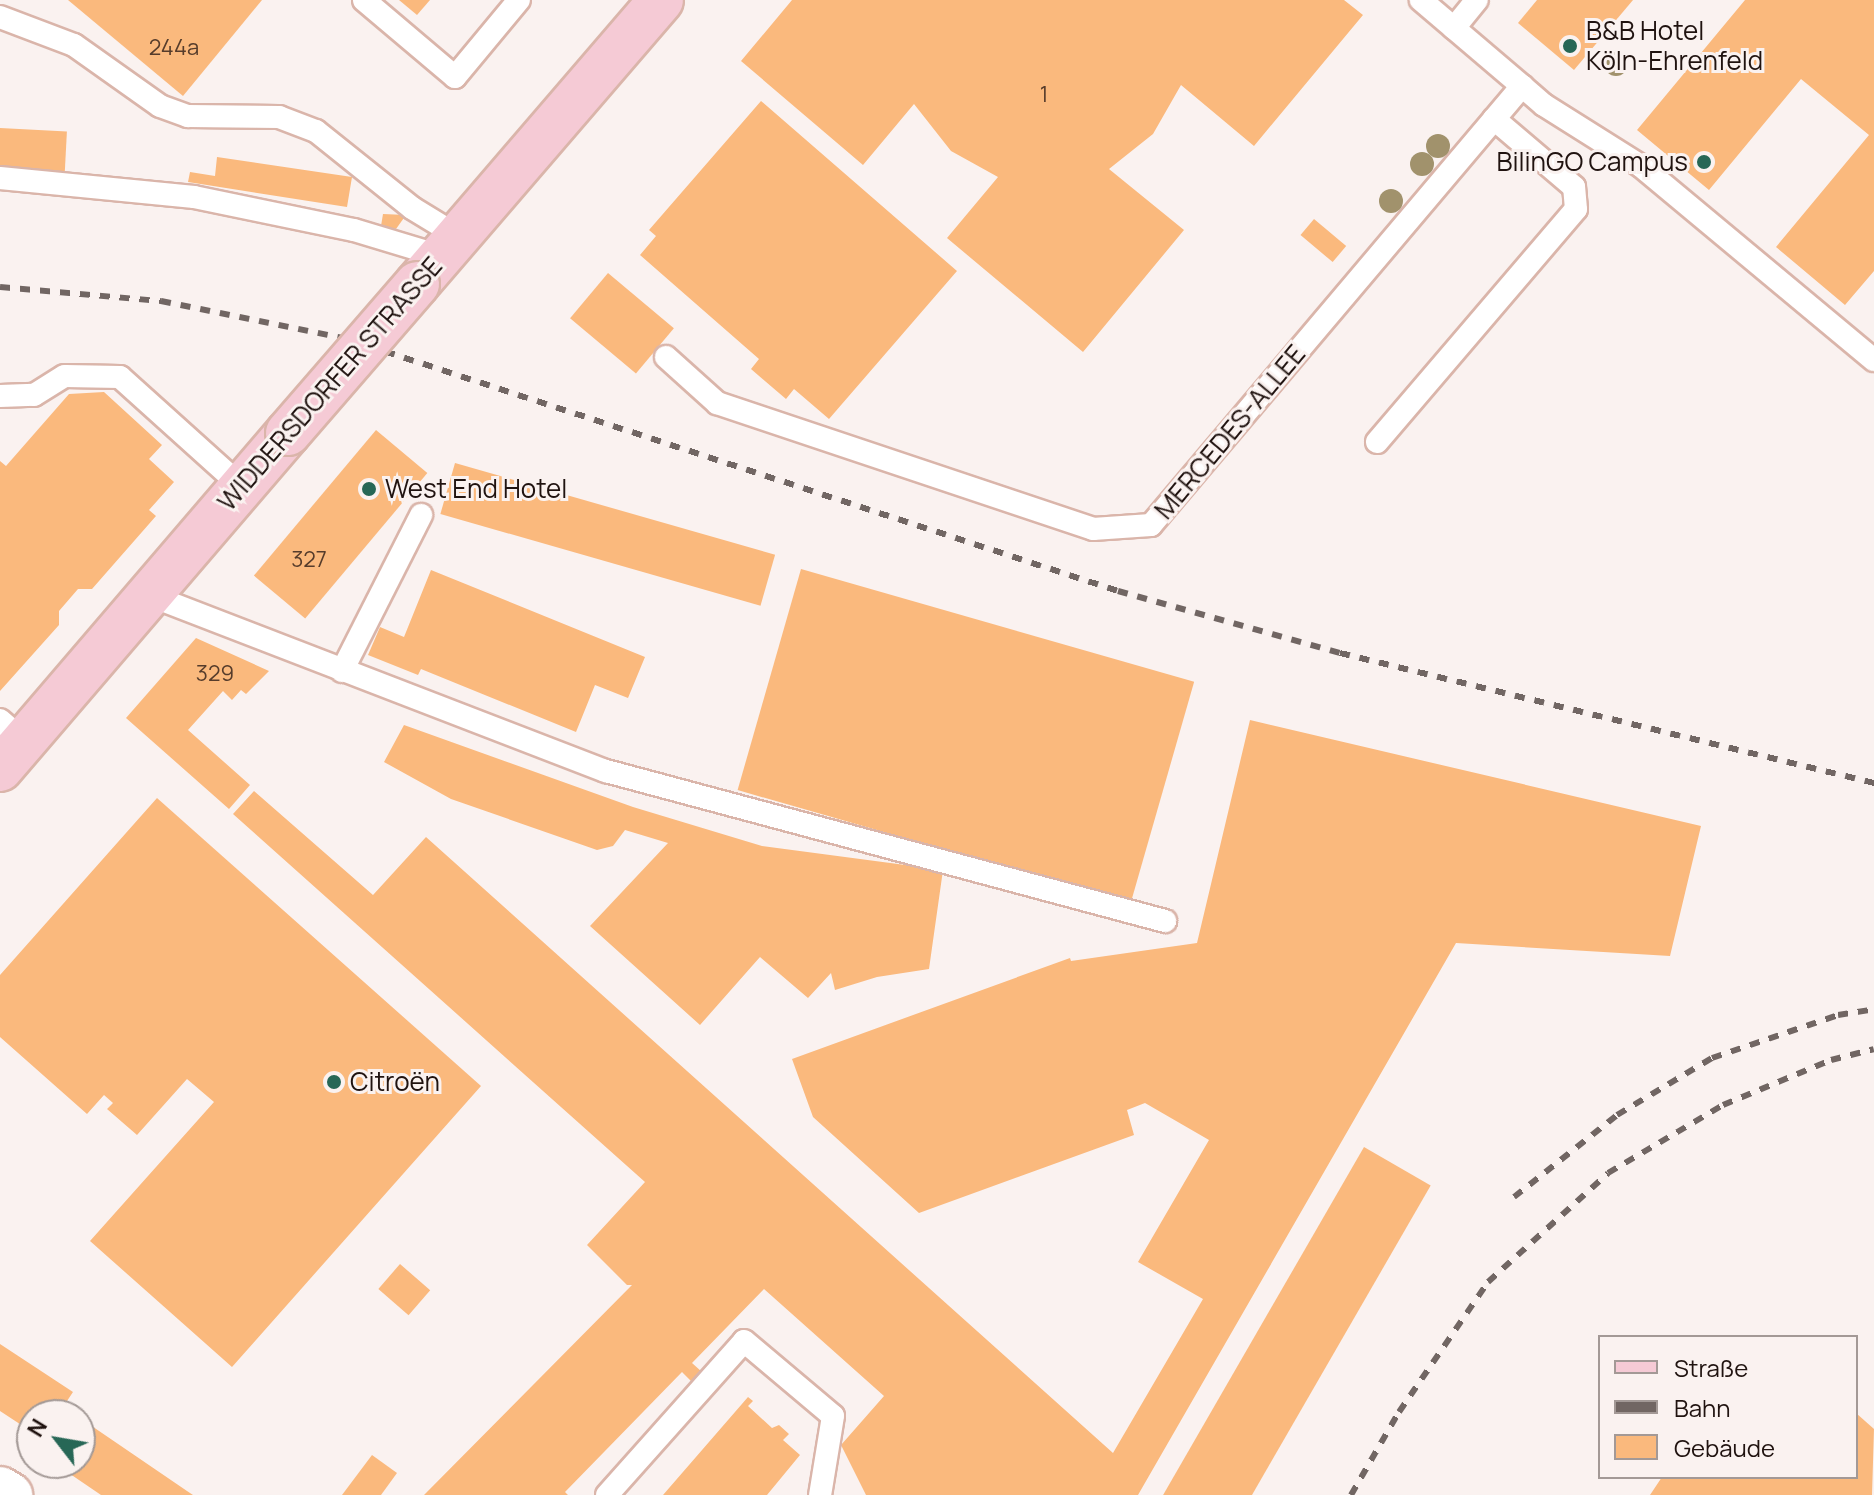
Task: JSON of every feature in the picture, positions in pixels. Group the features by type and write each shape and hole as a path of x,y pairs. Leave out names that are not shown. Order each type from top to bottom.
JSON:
{"main road":[{"name":"WIDDERSDORFER STRASSE","path":"8,743 149,595 661,0"}],"street":[{"path":"0,1489 10,1495"}],"lane":[{"path":"364,0 455,77 519,0"},
{"path":"1421,0 1544,105 1641,166 1870,349"},
{"path":"1454,28 1477,0"},
{"path":"0,17 74,45 160,106 188,116 279,117 316,131 412,208 438,259"},
{"name":"MERCEDES-ALLEE","path":"666,357 717,403 1093,529 1151,525 1522,86"},
{"path":"1377,442 1576,209 1574,187 1494,119"},
{"path":"0,178 194,197 354,230 438,259"},
{"path":"0,396 34,395 65,376 120,377 242,487"},
{"path":"342,671 421,515"},
{"path":"149,595 606,771 1165,921"},
{"path":"607,1495 744,1341 833,1416 820,1495"}],"building":[{"path":"68,0 262,0 183,96"},
{"path":"399,0 430,0 417,15"},
{"path":"792,0 1344,0 1363,15 1254,146 1181,85 1153,134 1109,169 1184,230 1083,352 947,238 998,177 951,151 914,104 863,165 741,61"},
{"name":"B&B Hotel Köln-Ehrenfeld","path":"1537,0 1633,0 1574,70 1518,23"},
{"name":"BilinGO Campus","path":"1745,0 1874,0 1874,271 1845,305 1776,247 1869,135 1801,79 1709,190 1637,130"},
{"path":"761,101 957,271 829,419 794,389 786,399 751,369 759,359 640,255 656,236 649,230"},
{"path":"0,128 67,132 65,171 0,168"},
{"path":"217,157 352,177 347,207 188,182 190,172 215,176"},
{"path":"383,214 406,215 396,229 381,226"},
{"path":"1314,219 1346,246 1333,262 1301,235"},
{"path":"608,273 674,328 636,373 570,318"},
{"path":"104,392 162,445 149,459 174,482 149,510 156,516 92,589 78,589 59,611 59,625 0,691 0,461 6,466 69,394"},
{"path":"376,430 427,473 305,619 254,576"},
{"path":"455,463 775,555 760,606 440,514"},
{"path":"801,569 1194,682 1131,903 738,790"},
{"path":"431,570 645,657 628,698 595,685 576,732 421,669 418,675 368,655 380,627 404,637"},
{"path":"196,638 269,671 246,694 241,690 232,700 223,691 188,730 250,785 229,809 126,718"},
{"path":"1250,720 1701,826 1670,956 1456,943 1138,1495 866,1495 841,1445 884,1396 764,1289 692,1363 702,1372 692,1382 682,1372 565,1492 568,1495 424,1495 632,1285 627,1285 587,1245 645,1182 233,814 254,791 373,895 426,837 1113,1453 1203,1299 1138,1262 1209,1140 1145,1103 1127,1110 1134,1135 919,1213 813,1117 792,1059 1070,958 1071,961 1197,943"},
{"path":"404,725 633,807 762,846 943,870 929,969 877,977 835,990 831,973 808,998 760,957 700,1025 590,926 668,843 625,830 613,846 597,850 451,799 384,762"},
{"name":"Citroën","path":"157,798 481,1086 232,1367 90,1241 214,1102 187,1079 137,1135 107,1109 113,1103 104,1095 87,1114 0,1037 0,975"},
{"path":"1364,1147 1431,1186 1252,1495 1163,1495"},
{"path":"400,1264 430,1290 409,1315 378,1289"},
{"path":"0,1344 73,1392 68,1399 16,1399 16,1422 0,1411"},
{"path":"748,1397 753,1401 748,1406 772,1428 779,1425 789,1434 783,1440 800,1455 767,1495 663,1495"},
{"path":"1858,1415 1874,1429 1872,1495 1650,1495 1661,1479 1858,1479"},
{"path":"96,1429 193,1495 101,1495 78,1479 96,1479"},
{"path":"372,1455 397,1473 381,1495 342,1495"}],"railway":[{"path":"0,287 161,301 347,339 1118,591 1340,653 1874,783"},
{"path":"1514,1197 1617,1115 1712,1058 1838,1015 1874,1009"},
{"path":"1351,1495 1399,1412 1488,1282 1608,1173 1723,1105 1831,1060 1874,1049"}],"place":[{"name":"B&B Hotel Köln-Ehrenfeld","path":"1570,46"},
{"name":"BilinGO Campus","path":"1704,162"},
{"name":"West End Hotel","path":"369,489"},
{"name":"Citroën","path":"334,1082"}]}
